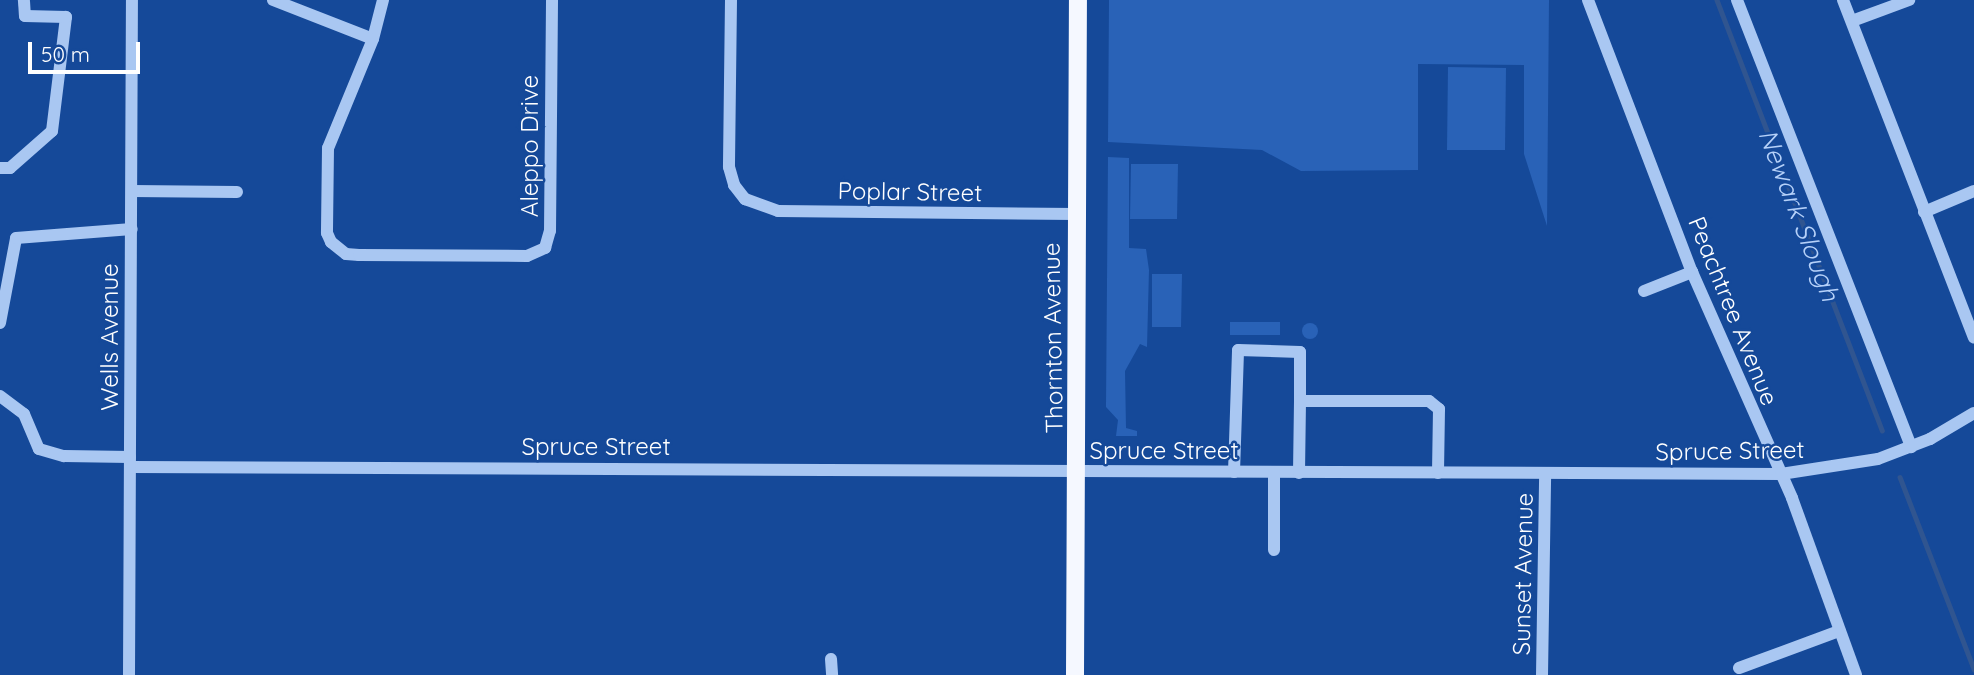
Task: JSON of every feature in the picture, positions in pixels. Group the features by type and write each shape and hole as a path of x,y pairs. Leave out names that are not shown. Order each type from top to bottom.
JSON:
{"main road":[{"name":"Thornton Avenue","path":"1075,675 1078,471 1077,0"}],"street":[{"path":"0,168 10,168 52,131 66,17 25,16 24,0"},
{"name":"Wells Avenue","path":"129,675 132,0"},
{"path":"273,0 373,39 383,0"},
{"name":"Aleppo Drive","path":"373,39 328,148 327,233 336,249 359,255 527,256 545,248 551,230 552,0"},
{"name":"Poplar Street","path":"731,0 729,167 734,185 745,199 778,211 1076,214"},
{"name":"Peachtree Avenue","path":"1588,0 1692,272 1782,474 1856,675"},
{"path":"1737,0 1910,447"},
{"path":"1843,0 1974,338"},
{"path":"1852,22 1909,0"},
{"path":"132,191 237,192"},
{"path":"1924,212 1974,191"},
{"path":"0,323 16,238 132,229"},
{"path":"1644,291 1692,272"},
{"path":"1234,472 1238,350 1300,352 1299,472"},
{"name":"Spruce Street","path":"0,396 24,414 38,449 64,456 130,462 1078,471 1782,474 1834,469 1910,447 1974,413"},
{"path":"1300,401 1432,402 1439,409 1438,473"},
{"path":"1274,472 1274,550"},
{"name":"Sunset Avenue","path":"1542,675 1545,473"},
{"path":"1739,668 1839,631"},
{"path":"831,659 832,675"}],"shaded area":[{"path":"1109,0 1549,0 1547,226 1524,154 1524,65 1418,64 1418,170 1301,171 1262,150 1108,142"},
{"path":"1448,67 1506,68 1505,150 1447,150"},
{"path":"1108,157 1129,158 1129,248 1146,249 1149,270 1147,347 1140,344 1125,371 1126,428 1137,431 1137,436 1116,436 1118,420 1106,407"},
{"path":"1131,164 1178,164 1177,219 1130,219"},
{"path":"1152,274 1182,274 1181,327 1152,327"},
{"path":"1230,322 1280,322 1280,335 1230,335"},
{"path":"1310,323 1316,325 1316,337 1310,339 1304,337 1302,331 1304,325"}],"waterway":[{"name":"Newark Slough","path":"1717,0 1882,430"},
{"name":"Newark Slough","path":"1900,477 1974,669"}]}
